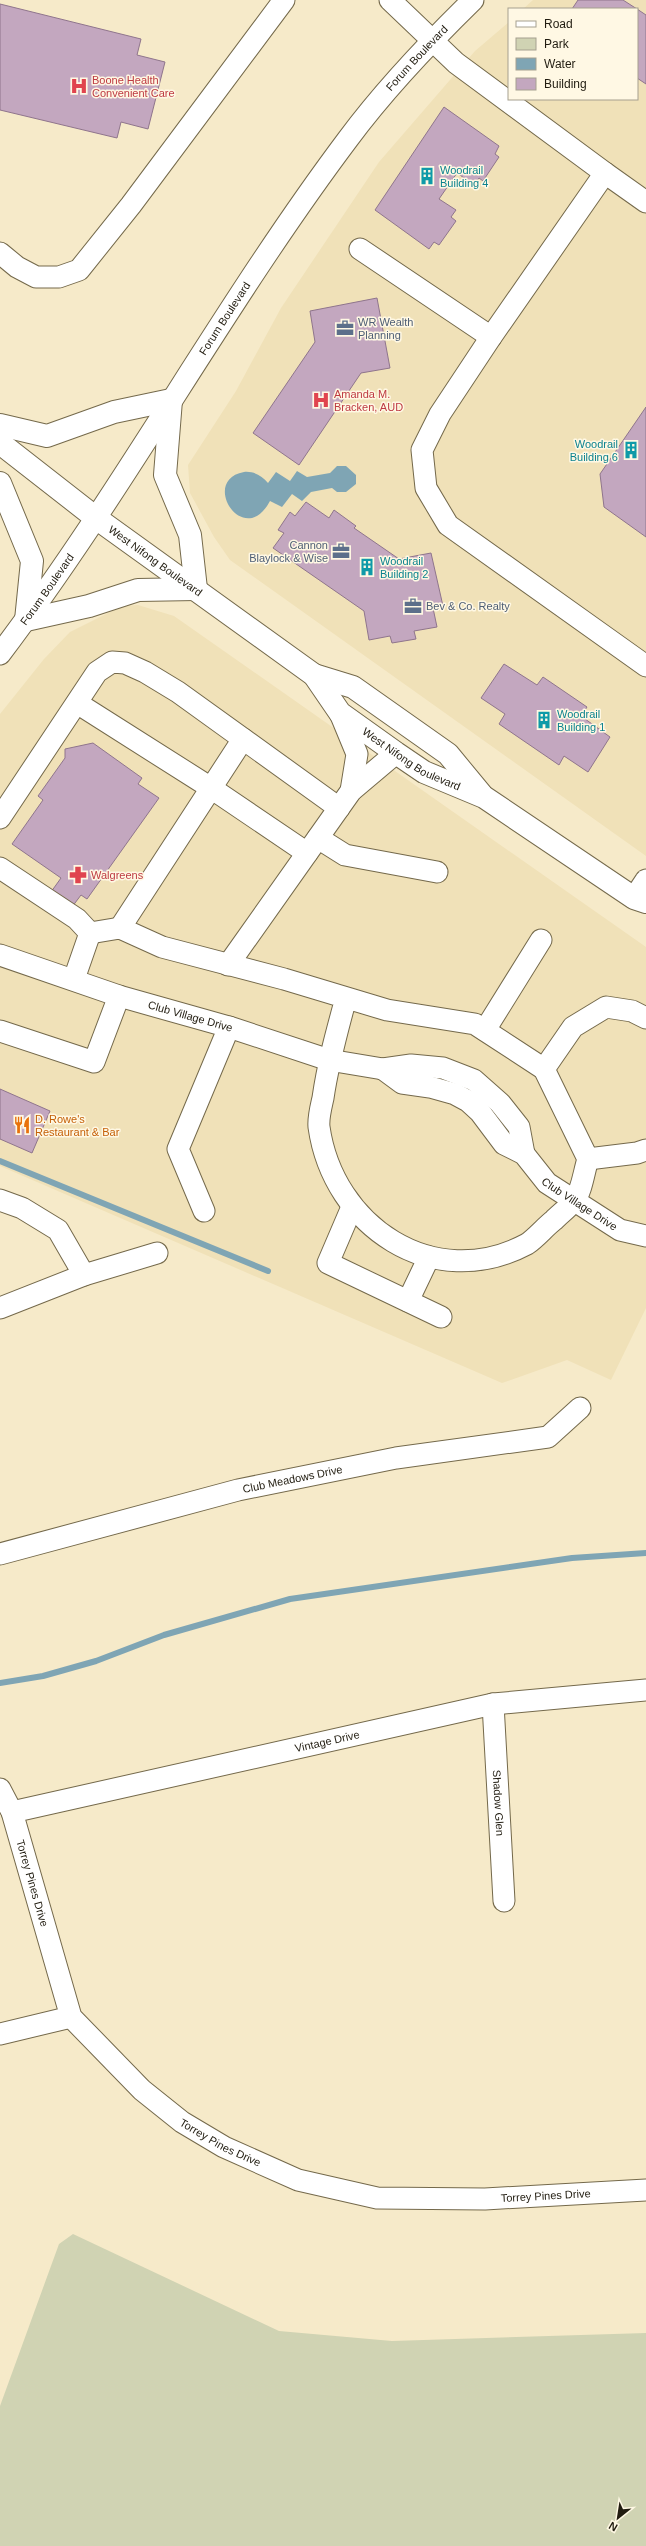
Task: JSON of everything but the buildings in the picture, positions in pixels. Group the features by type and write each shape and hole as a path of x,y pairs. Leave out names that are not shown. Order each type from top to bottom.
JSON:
{"main road":[{"path":"0,425 47,436 114,412 171,400 165,475 190,535 196,589 138,590 89,606 26,620 32,561 0,483"},
{"name":"West Nifong Boulevard","path":"0,443 96,518 314,675 353,687 448,754 484,797"},
{"name":"West Nifong Boulevard","path":"314,675 340,713 396,753 424,772 484,797 642,905"}],"street":[{"path":"0,254 36,277 59,278 79,270 131,205 284,0"},
{"path":"390,0 456,63 646,202"},
{"name":"Forum Boulevard","path":"0,654 26,620 96,518 171,400 311,191 349,137 432,40 473,0"},
{"path":"605,173 491,337 440,414 422,450 426,488 448,525 646,666"},
{"path":"360,249 491,337"},
{"path":"0,818 97,672 112,662 125,663 178,692 339,808"},
{"path":"77,703 211,788 312,846 345,855 437,872"},
{"path":"340,713 357,754 351,791"},
{"path":"120,928 243,739"},
{"path":"228,964 351,791 396,753"},
{"path":"0,868 77,919 90,933"},
{"path":"642,905 646,880"},
{"path":"90,933 120,928 162,947 228,964 346,998 387,1010 475,1024 544,1068 588,1158 575,1201 528,1243 505,1252 478,1259 449,1260 428,1257 401,1246 375,1230 352,1207 332,1174 319,1126 329,1060 346,998"},
{"path":"74,979 90,933"},
{"path":"485,1030 541,940"},
{"name":"Club Village Drive","path":"0,955 74,979 120,996 229,1027 329,1060 383,1069 411,1065 443,1068 474,1080 500,1103 518,1128 524,1154 547,1183 620,1230 646,1236"},
{"path":"0,1031 94,1062 120,996"},
{"path":"544,1068 573,1027 606,1007 632,1011 646,1018"},
{"path":"204,1211 178,1149 229,1027"},
{"path":"588,1158 637,1153 646,1150"},
{"path":"0,1200 22,1208 58,1230 84,1275"},
{"path":"352,1207 328,1263 441,1317"},
{"path":"0,1308 84,1275 157,1253"},
{"path":"408,1301 428,1257"},
{"name":"Club Meadows Drive","path":"0,1554 238,1490 396,1458 548,1437 580,1408"},
{"name":"Vintage Drive","path":"12,1812 493,1704 646,1690"},
{"name":"Shadow Glen","path":"493,1704 504,1901"},
{"name":"Torrey Pines Drive","path":"0,1789 12,1812 71,2017 142,2090 182,2122 224,2147 298,2180 377,2198 485,2199 646,2190"},
{"path":"0,2034 71,2017"}],"shaded area":[{"path":"533,0 646,0 646,856 230,560 214,537 190,493 188,465 236,391 281,308 379,162 475,51 508,23 508,100 638,100 638,8 524,8"},
{"path":"138,605 174,616 646,947 646,1308 611,1380 567,1360 502,1383 0,1166 0,714 44,659 70,632 122,606"}],"green space":[{"path":"73,2234 279,2331 392,2341 646,2333 646,2546 0,2546 0,2406 59,2244"}],"water":[{"path":"337,466 346,466 356,475 356,484 346,492 337,492 332,488 311,492 302,501 292,494 282,507 270,501 260,514 249,518 238,515 230,508 226,498 225,487 231,478 244,472 258,474 268,483 276,472 290,481 297,471 307,477 330,473"}],"waterway":[{"path":"0,1161 268,1271"},
{"path":"0,1683 43,1676 96,1661 164,1635 290,1599 572,1558 646,1553"}],"place":[{"name":"Boone Health Convenient Care","path":"79,86"},
{"name":"Woodrail Building 4","path":"427,176"},
{"name":"WR Wealth Planning","path":"345,328"},
{"name":"Amanda M. Bracken, AUD","path":"321,400"},
{"name":"Woodrail Building 6","path":"631,450"},
{"name":"Cannon Blaylock & Wise","path":"341,551"},
{"name":"Woodrail Building 2","path":"367,567"},
{"name":"Bev & Co. Realty","path":"413,606"},
{"name":"Woodrail Building 1","path":"544,720"},
{"name":"Walgreens","path":"78,875"},
{"name":"D. Rowe's Restaurant & Bar","path":"22,1125"}]}
